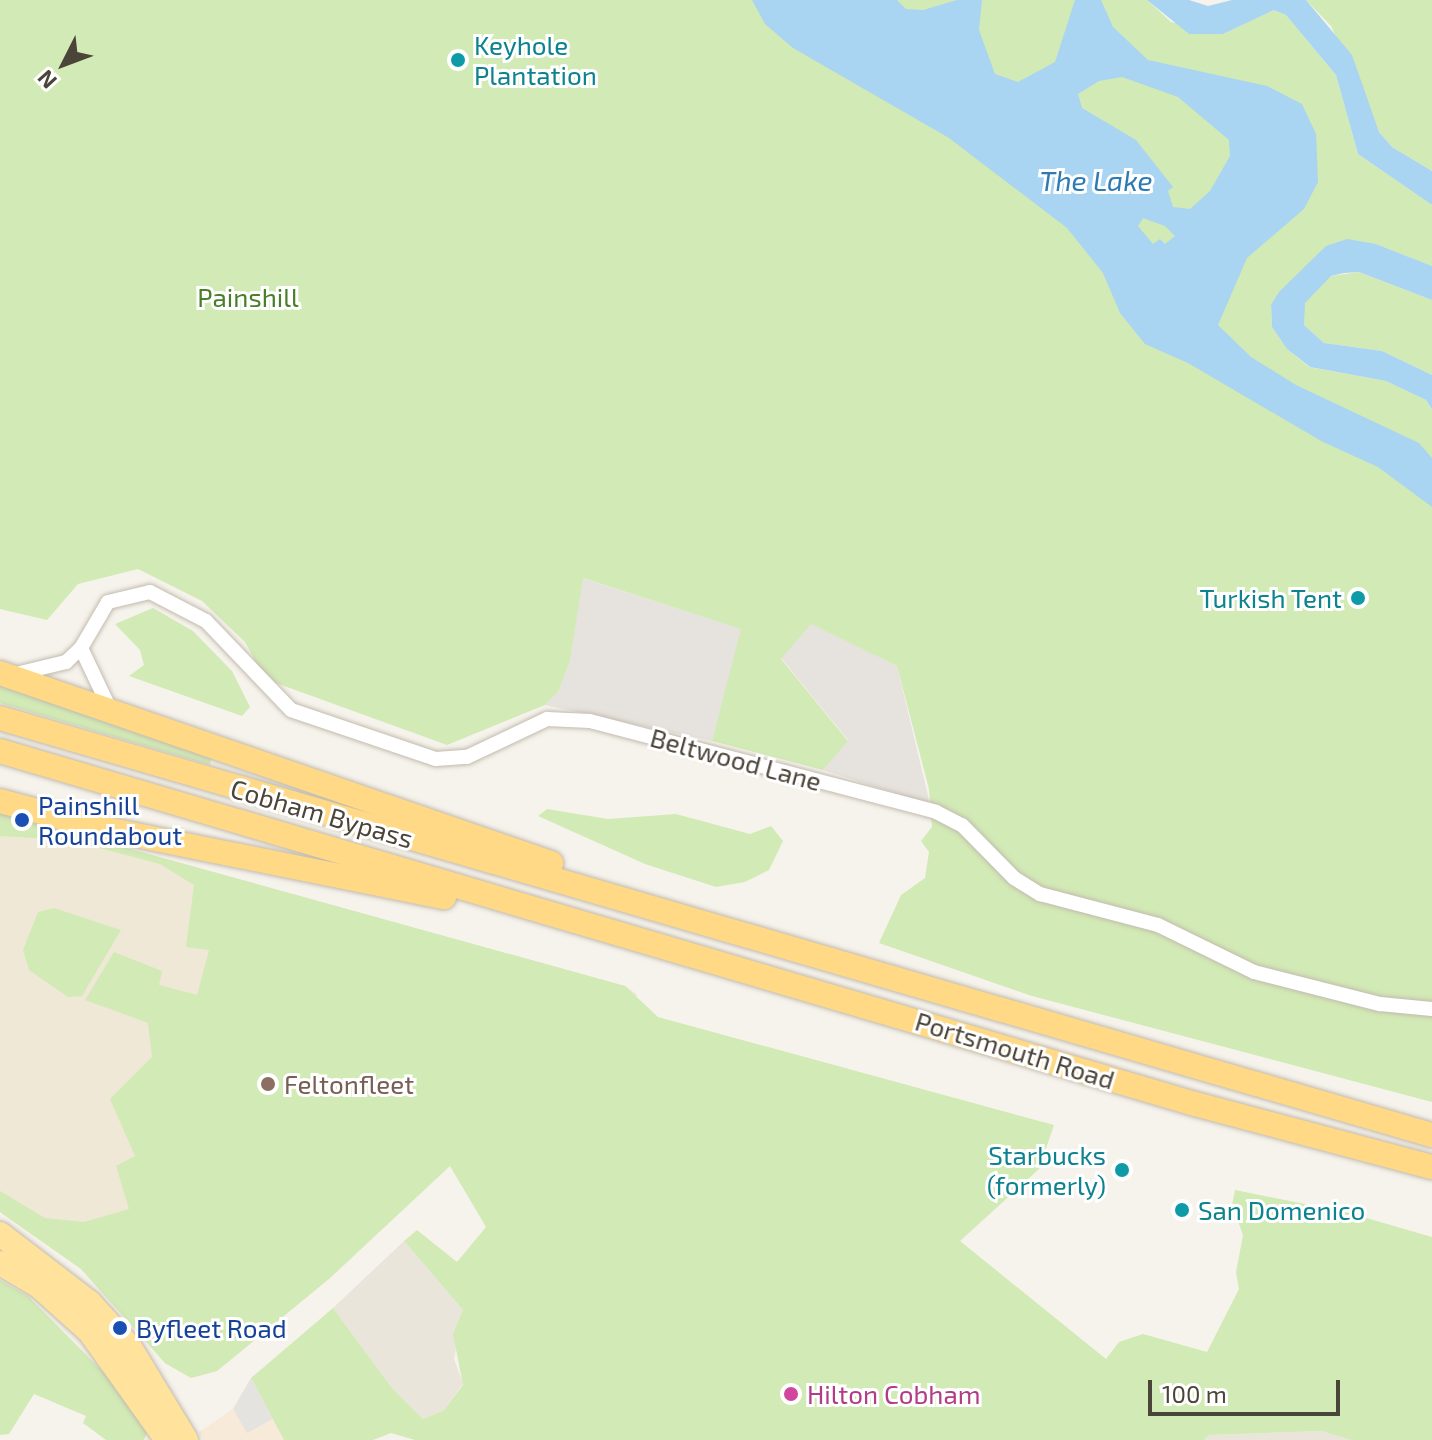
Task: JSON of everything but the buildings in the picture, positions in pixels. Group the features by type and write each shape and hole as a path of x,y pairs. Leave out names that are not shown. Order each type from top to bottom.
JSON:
{"highway":[{"path":"4,675 110,709 569,870 644,906"},
{"name":"Cobham Bypass","path":"0,718 644,906"},
{"name":"Cobham Bypass","path":"0,751 599,927"},
{"path":"0,801 101,828 599,927"},
{"name":"Portsmouth Road","path":"644,906 1432,1135"},
{"name":"Portsmouth Road","path":"599,927 1195,1104 1432,1167"}],"main road":[{"path":"0,1234 90,1303 129,1346 186,1440"},
{"path":"0,1263 39,1286 90,1332 167,1440"}],"street":[{"name":"Beltwood Lane","path":"4,675 59,665 81,648 108,602 150,592 206,621 291,710 436,759 467,757 547,719 590,721 936,812 962,825 1014,878 1040,894 1148,922 1254,972 1380,1004 1432,1009"},
{"path":"81,648 110,709"}],"shaded area":[{"path":"582,578 742,629 712,741 545,705 558,692 570,661"},
{"path":"810,623 897,666 930,804 823,770 848,740 781,658"},
{"name":"Feltonfleet","path":"0,813 625,986 638,995 623,1003 330,1278 217,1371 191,1378 165,1363 81,1269 0,1212"},
{"path":"404,1241 463,1310 454,1359 463,1384 444,1410 423,1419 392,1388 333,1308"},
{"path":"251,1378 284,1440 203,1440 199,1432 233,1409"},
{"path":"251,1378 273,1419 247,1433 233,1409"},
{"path":"1322,1431 1351,1440 1204,1440 1209,1435"}],"green space":[{"name":"Painshill","path":"0,0 1147,0 1171,22 1223,34 1274,10 1286,15 1336,75 1358,154 1432,205 1432,266 1376,244 1271,305 1272,327 1287,349 1309,367 1386,381 1426,400 1432,409 1432,1102 1032,996 879,943 901,895 925,878 929,852 921,841 932,827 929,789 897,666 811,624 781,659 848,741 823,770 712,741 741,629 583,578 570,661 558,692 545,705 447,745 265,679 245,642 202,601 138,569 78,584 47,620 0,609"},
{"path":"1306,0 1432,0 1432,171 1392,147 1379,132 1331,26"},
{"path":"1359,272 1432,300 1432,375 1382,351 1324,343 1304,325 1304,303 1315,290 1331,276"},
{"path":"153,608 193,631 232,671 250,707 242,716 129,676 144,665 140,650 115,624"},
{"path":"0,682 212,755 210,765 0,703"},
{"path":"547,809 608,819 676,814 750,834 771,826 783,841 769,870 745,882 716,887 645,864 538,816"},
{"path":"0,813 625,986 658,1017 1054,1125 1039,1169 960,1241 1106,1359 1119,1342 1143,1334 1207,1352 1239,1289 1236,1272 1243,1235 1232,1205 1235,1190 1349,1213 1432,1237 1432,1440 1351,1440 1322,1431 1209,1435 1204,1440 415,1440 391,1433 373,1440 284,1440 251,1378 333,1308 392,1388 423,1419 444,1410 463,1385 453,1334 463,1310 404,1241 417,1230 457,1262 486,1227 450,1166 330,1278 217,1371 191,1378 165,1363 81,1269 0,1212 0,1191 45,1218 84,1222 129,1209 116,1166 135,1156 110,1099 152,1057 148,1023 85,1000 114,952 162,971 159,985 197,995 209,950 186,947 194,885 160,864 69,840 0,836"},
{"path":"54,908 121,930 82,996 68,997 29,970 23,950 38,912"},
{"path":"0,1280 28,1296 107,1376 147,1433 144,1440 106,1440 83,1423 86,1416 34,1394 9,1434 0,1435"}],"water":[{"name":"The Lake","path":"752,0 897,0 906,9 923,10 957,0 982,0 979,30 995,74 1018,82 1055,62 1075,0 1101,0 1113,27 1148,60 1267,86 1302,104 1316,134 1318,182 1304,209 1247,258 1218,325 1251,357 1296,385 1419,443 1432,458 1432,507 1378,467 1323,442 1188,363 1145,344 1120,313 1103,273 1067,228 949,138 793,48 765,24","holes":["1122,77 1178,97 1229,140 1230,156 1210,191 1190,209 1173,207 1168,191 1173,187 1136,140 1082,108 1078,94 1099,81","1143,218 1165,226 1175,236 1165,244 1160,239 1153,244 1138,226"]},
{"path":"1147,0 1189,0 1208,6 1232,0 1306,0 1352,55 1379,132 1392,147 1432,171 1432,205 1358,154 1336,75 1286,15 1274,10 1223,34 1189,34"},
{"path":"1347,239 1376,244 1432,266 1432,300 1359,272 1344,273 1331,276 1305,303 1304,325 1324,343 1382,351 1432,375 1432,409 1426,400 1386,381 1310,367 1287,349 1272,327 1271,305 1279,292 1326,246"}],"place":[{"name":"Keyhole Plantation","path":"458,60"},
{"name":"Turkish Tent","path":"1358,598"},
{"name":"Painshill Roundabout","path":"22,820"},
{"name":"Feltonfleet","path":"268,1084"},
{"name":"Starbucks (formerly)","path":"1122,1170"},
{"name":"San Domenico","path":"1182,1210"},
{"name":"Byfleet Road","path":"120,1328"},
{"name":"Hilton Cobham","path":"791,1394"}]}
